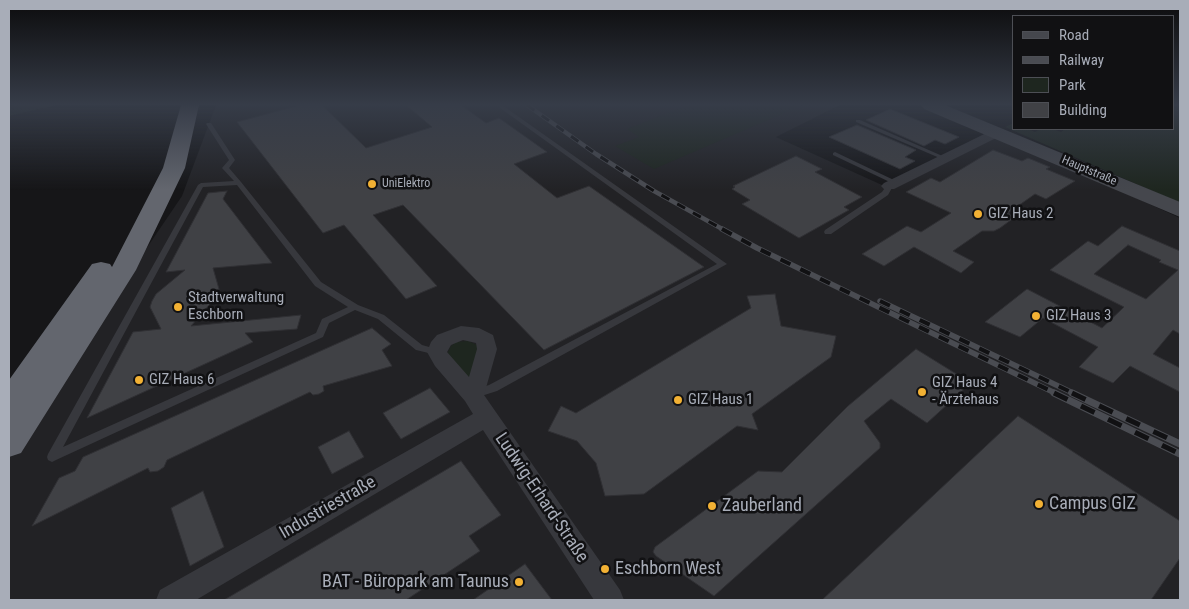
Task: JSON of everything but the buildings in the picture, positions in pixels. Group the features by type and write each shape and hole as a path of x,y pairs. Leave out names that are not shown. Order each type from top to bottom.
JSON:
{"highway":[{"path":"9,404 100,272 136,211 166,133"},
{"path":"9,443 78,341 127,261 174,168 183,133"}],"street":[{"path":"892,184 994,133"},
{"name":"Hauptstraße","path":"1000,133 1180,210"},
{"path":"437,352 444,340 461,332 479,335 486,340 487,349 484,363 473,395"},
{"name":"Ludwig-Erhard-Straße","path":"437,352 442,361 473,395 610,600"},
{"name":"Industriestraße","path":"170,600 486,417"}],"lane":[{"path":"215,133 232,160 225,168 318,284 356,306 381,317 419,348 437,352"},
{"path":"473,395 493,388 723,264 539,133"},
{"path":"885,133 944,158"},
{"path":"828,232 886,193 892,184 835,154"},
{"path":"239,184 201,185 52,457 320,335 325,321 356,306"}],"shaded area":[{"path":"205,133 783,133 776,137 882,185 985,133 995,133 1180,218 1180,600 9,600 9,451 182,196"}],"green space":[{"path":"634,133 737,133 654,169 615,146 639,137"},
{"path":"1020,133 1180,133 1180,203"},
{"path":"468,341 477,345 478,349 472,380 458,370 447,354 451,346 456,342"}],"railway":[{"path":"567,133 654,191 724,230"},
{"path":"722,229 757,248 1057,394"},
{"path":"880,301 1075,394"},
{"path":"1054,393 1180,454"},
{"path":"1072,393 1180,444"}],"place":[{"name":"UniElektro","path":"372,184"},
{"name":"GIZ Haus 2","path":"978,214"},
{"name":"Stadtverwaltung Eschborn","path":"178,307"},
{"name":"GIZ Haus 3","path":"1036,316"},
{"name":"GIZ Haus 6","path":"139,380"},
{"name":"GIZ Haus 4 - Ärztehaus","path":"922,392"},
{"name":"GIZ Haus 1","path":"678,400"},
{"name":"Campus GIZ","path":"1039,504"},
{"name":"Zauberland","path":"712,506"},
{"name":"Eschborn West","path":"605,569"},
{"name":"BAT - Büropark am Taunus","path":"519,582"}]}
